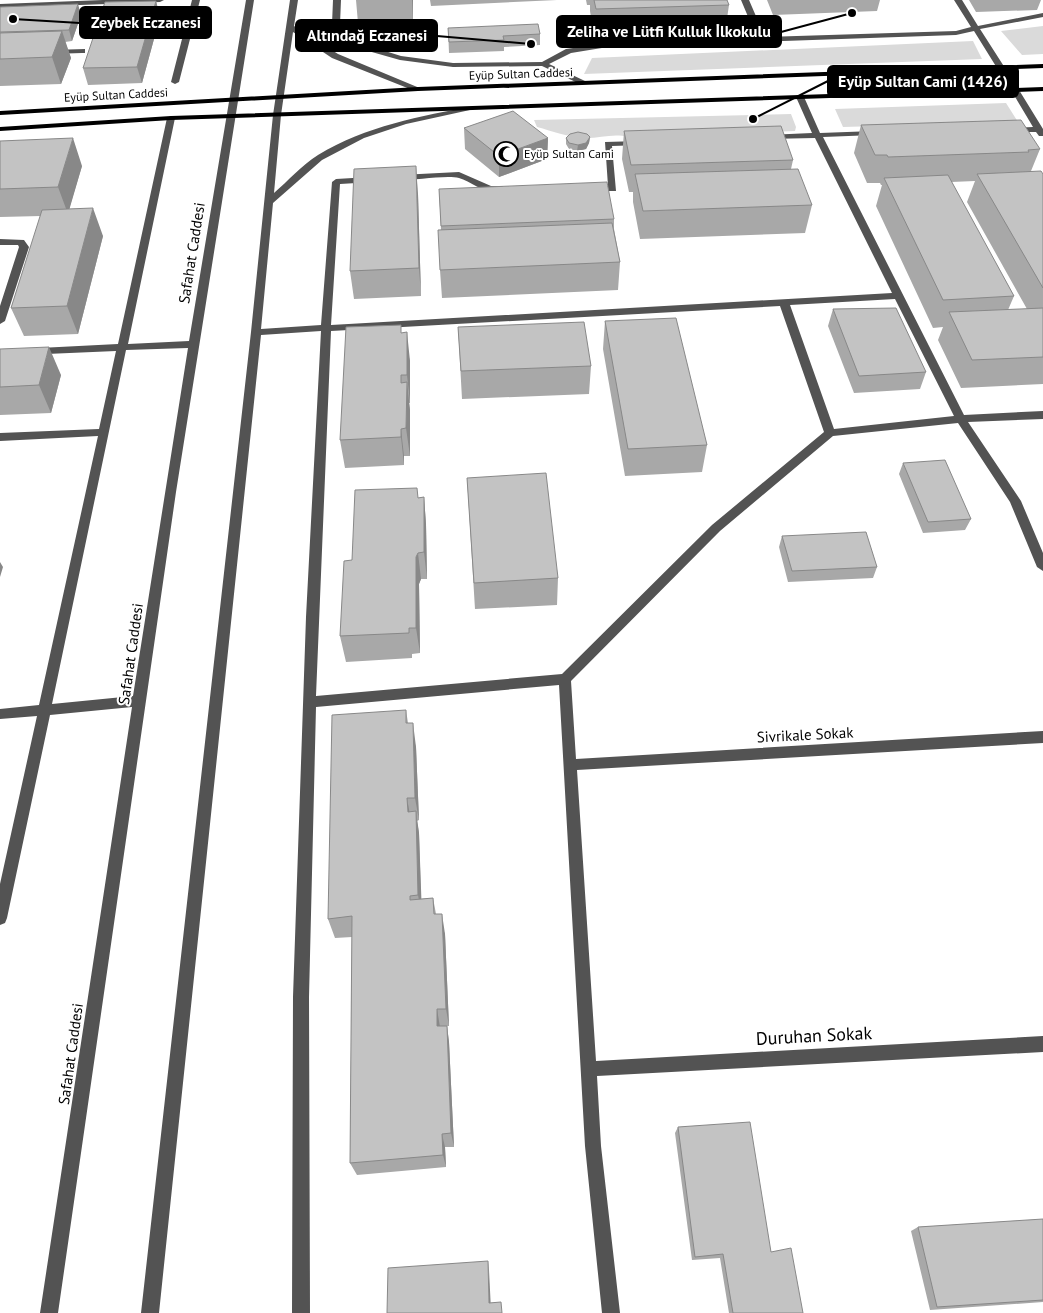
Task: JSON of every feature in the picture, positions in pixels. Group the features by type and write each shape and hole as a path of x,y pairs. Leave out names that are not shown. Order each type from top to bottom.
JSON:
{"main road":[{"name":"Eyüp Sultan Caddesi","path":"0,113 418,89 1043,66"},
{"name":"Eyüp Sultan Caddesi","path":"0,130 171,118 1043,89"}],"street":[{"path":"0,6 14,3 160,0"},
{"path":"175,82 196,0"},
{"name":"Safahat Caddesi","path":"49,1313 194,344 250,0"},
{"path":"150,1313 256,332 276,115 294,0"},
{"path":"337,0 336,24 350,43 400,58 453,64 543,64 582,83"},
{"path":"745,0 762,40"},
{"path":"958,0 1001,68"},
{"path":"543,64 569,51 608,45 956,33 976,30 1011,20 1043,15"},
{"path":"291,27 335,56 418,89"},
{"path":"45,52 82,51"},
{"path":"1014,90 1041,132"},
{"path":"800,97 961,420 1015,501 1043,567"},
{"path":"269,202 319,158 361,136 404,122 475,108"},
{"path":"0,918 171,118"},
{"path":"1000,130 1041,132"},
{"path":"757,137 885,133"},
{"path":"584,189 613,189 608,144 648,142"},
{"path":"301,1313 301,997 310,702 326,328 336,182 459,175 490,189 509,189"},
{"path":"0,242 21,242 24,247 0,321"},
{"path":"256,332 898,296"},
{"path":"784,302 830,433"},
{"path":"0,353 194,344"},
{"path":"310,702 565,679 716,528 830,433 961,420 1043,416"},
{"path":"0,437 104,432"},
{"path":"565,679 593,1146 611,1313"},
{"path":"0,714 140,701"},
{"name":"Sivrikale Sokak","path":"570,765 1043,737"},
{"name":"Duruhan Sokak","path":"588,1069 1043,1044"}],"shaded area":[{"path":"1043,26 1043,54 1022,55 1001,31"},
{"path":"973,41 982,59 584,74 592,58"},
{"path":"1006,103 1018,122 843,127 835,109"},
{"path":"791,114 796,127 795,131 586,138 567,136 537,127 534,120"}],"building":[{"path":"594,0 727,0 729,5 596,9"},
{"path":"156,1 137,67 83,68 105,2"},
{"path":"78,4 69,30 0,32 0,7"},
{"path":"538,24 540,34 503,36 504,40 449,42 448,28"},
{"path":"62,31 52,57 0,59 0,33"},
{"path":"513,111 548,138 499,156 464,128"},
{"path":"1021,120 1040,149 1028,150 1029,152 888,157 887,155 875,155 861,125"},
{"path":"781,126 793,160 631,165 624,131"},
{"path":"578,132 587,134 590,137 586,143 578,145 569,143 566,138 570,134"},
{"path":"73,138 58,187 0,189 0,141"},
{"path":"416,166 419,268 350,271 354,169"},
{"path":"798,169 812,205 643,211 635,174"},
{"path":"1041,171 1043,174 1043,288 977,174"},
{"path":"948,175 1014,296 943,300 884,178"},
{"path":"607,182 614,219 441,226 439,189"},
{"path":"93,208 67,306 11,308 42,210"},
{"path":"612,223 620,262 440,270 438,230"},
{"path":"896,308 926,372 859,376 833,309"},
{"path":"1043,308 1043,357 972,360 949,312"},
{"path":"676,318 707,445 628,449 605,321"},
{"path":"584,322 591,366 461,371 458,327"},
{"path":"401,325 401,333 407,332 407,375 401,375 401,383 407,382 406,428 401,429 401,437 340,440 346,327"},
{"path":"49,347 39,385 0,387 0,349"},
{"path":"945,460 971,519 928,522 903,463"},
{"path":"546,473 558,578 474,583 467,478"},
{"path":"417,488 418,498 424,497 424,552 418,553 416,557 416,628 409,628 409,633 340,636 344,561 352,560 355,490"},
{"path":"866,532 877,567 792,571 782,536"},
{"path":"406,710 406,723 413,723 415,798 407,798 408,812 416,811 418,895 410,896 410,900 433,898 434,914 442,914 446,1009 437,1009 437,1026 447,1026 451,1133 442,1134 443,1155 350,1163 352,916 328,919 332,715"},
{"path":"750,1122 771,1252 791,1248 803,1313 733,1313 723,1254 695,1257 678,1127"},
{"path":"1043,1219 1043,1300 937,1307 918,1227"},
{"path":"488,1261 489,1303 501,1302 502,1313 387,1313 388,1268"}],"place":[{"name":"Zeliha ve Lütfi Kulluk İlkokulu","path":"852,13"},
{"name":"Zeybek Eczanesi","path":"13,19"},
{"name":"Altındağ Eczanesi","path":"531,44"},
{"name":"Eyüp Sultan Cami (1426)","path":"753,119"},
{"name":"Eyüp Sultan Cami","path":"506,154"}]}
